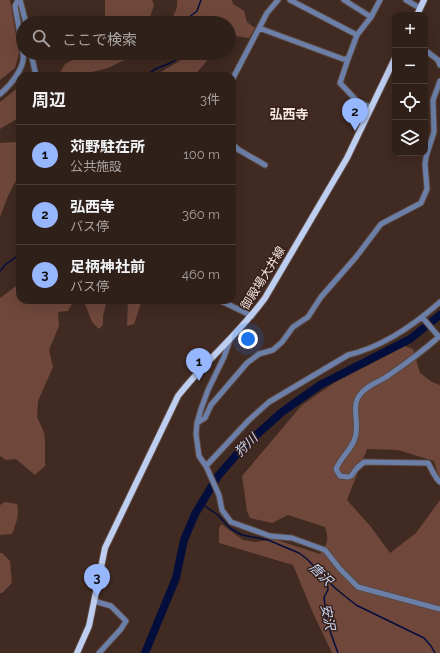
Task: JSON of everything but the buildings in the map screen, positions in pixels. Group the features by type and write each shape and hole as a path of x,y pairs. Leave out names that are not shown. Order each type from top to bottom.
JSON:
{"main road":[{"path":"418,12 424,0"},
{"name":"御殿場大井線","path":"77,653 89,626 105,548 178,396 188,382 252,316 265,298 347,158 392,64"}],"street":[{"path":"19,0 24,16"},
{"path":"17,16 15,6 19,0"},
{"path":"236,72 267,13 278,0"},
{"path":"290,0 358,35"},
{"path":"344,0 371,17"},
{"path":"371,107 358,102 340,83 358,35 371,17 380,0"},
{"path":"406,0 420,8"},
{"path":"259,28 343,59 348,59"},
{"path":"428,52 438,60 440,65"},
{"path":"19,72 23,65 23,60"},
{"path":"33,60 35,72"},
{"path":"0,94 16,76"},
{"path":"197,423 205,418 211,405 247,363 259,354 273,350 282,342 293,327 308,317 321,297 356,258 381,224 421,203 427,189 425,164 426,156 434,132 433,100 440,81"},
{"path":"236,147 265,165"},
{"path":"207,468 248,420 269,402 348,355 361,352 384,341 422,317 440,302"},
{"path":"227,304 252,316"},
{"path":"422,317 439,337 387,377 363,390 358,397 356,408 357,432 355,439 336,468 340,476 348,477 351,476 364,462 428,463 439,479"},
{"path":"231,338 224,357 208,390 197,423 196,434 199,456 207,468 219,495 222,510 231,522 270,536 292,538 325,550 340,569 358,587 440,609"},
{"path":"94,602 111,606 126,621 121,629 99,653"}],"shaded area":[{"path":"0,0 10,0 16,35 17,60 15,68 0,80"},
{"path":"105,0 152,0 154,5 150,16 105,16"},
{"path":"177,0 232,0 233,4 244,11 247,22 255,28 249,38 236,36 236,16 173,16 177,6"},
{"path":"73,60 125,60 108,68 92,72 60,72 65,64"},
{"path":"181,60 207,60 197,72 161,72"},
{"path":"16,89 16,119 0,129 0,102"},
{"path":"0,143 16,143 16,181 0,217"},
{"path":"16,286 16,304 72,304 68,311 58,312 59,326 49,350 53,367 38,401 37,417 44,432 45,440 45,466 35,475 16,459 6,460 0,456 0,298"},
{"path":"85,304 106,304 103,316 103,325 99,329 92,322"},
{"path":"128,304 141,304 134,324 127,326"},
{"path":"405,346 413,349 420,373 432,382 440,385 440,481 434,461 398,450 367,449 347,500 371,527 390,553 416,533 440,500 440,653 332,653 293,565 219,543 219,529 221,524 243,540 256,542 274,539 320,554 327,541 325,527 288,515 272,523 250,518 247,511 242,476 302,405 334,383"},
{"path":"5,502 17,504 18,515 12,534 0,535 0,505"},
{"path":"0,553 2,553 10,561 12,583 2,593 0,593"}],"waterway":[{"path":"191,16 197,11 201,0"},
{"path":"151,72 175,60"},
{"path":"0,271 5,265 16,257"},
{"name":"狩川","path":"145,653 176,578 184,540 195,514 218,476 244,446 282,412 320,385 410,339 440,315"},
{"name":"唐沢","path":"202,504 218,515 230,528 242,535 268,540 299,553 307,559 335,588 356,605 424,638 435,653"},
{"name":"安沢","path":"327,580 328,590 324,597 327,623 338,653"}],"place":[{"name":"弘西寺","path":"355,131"},
{"name":"苅野駐在所","path":"199,381"},
{"name":"足柄神社前","path":"97,597"}],"district":[{"name":"弘西寺","path":"289,114"}]}
